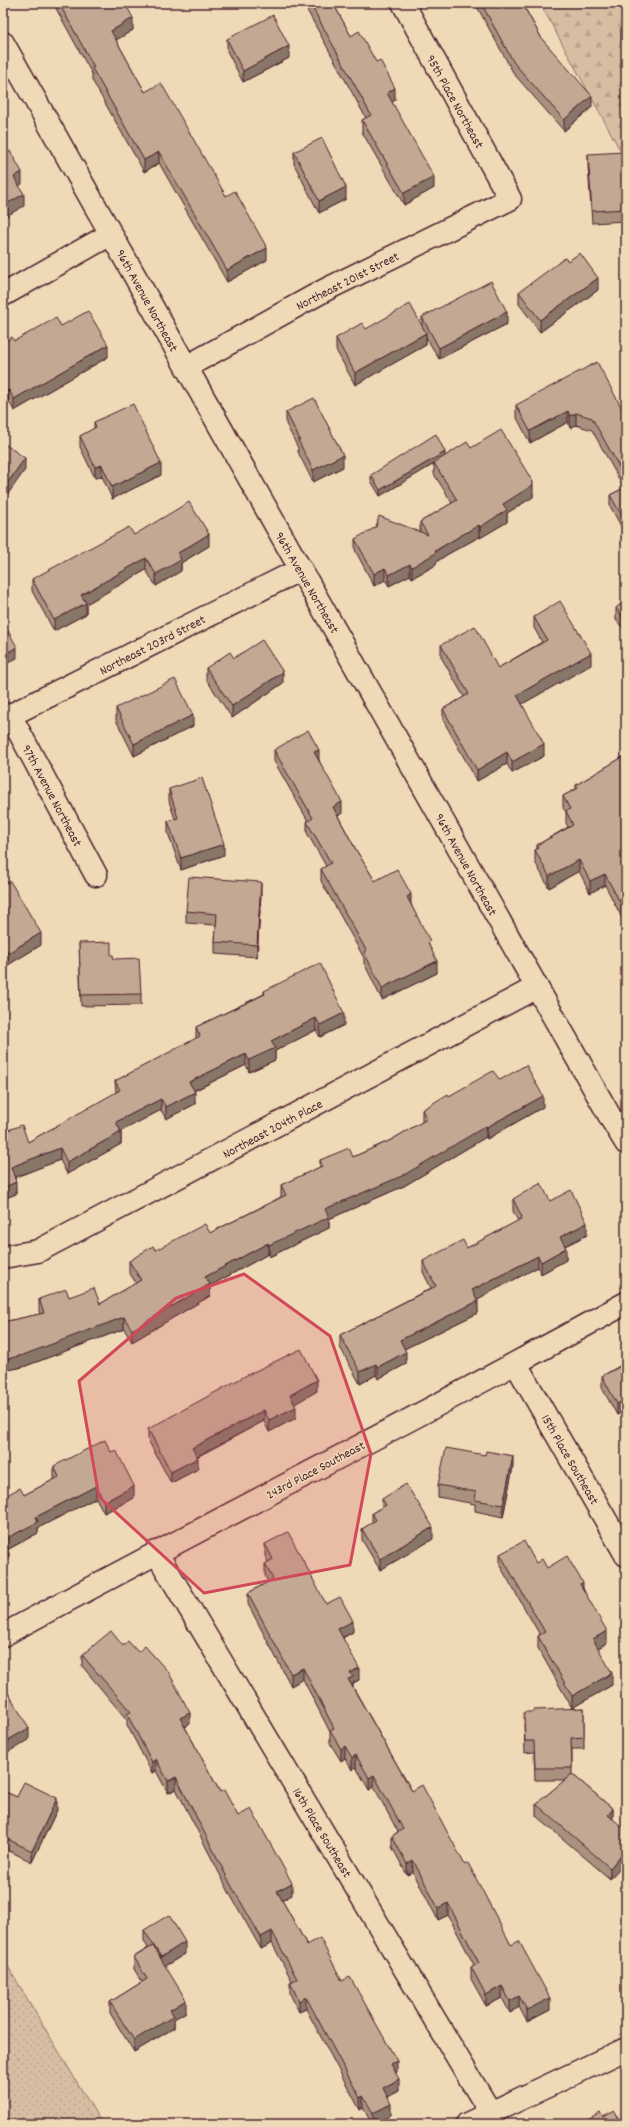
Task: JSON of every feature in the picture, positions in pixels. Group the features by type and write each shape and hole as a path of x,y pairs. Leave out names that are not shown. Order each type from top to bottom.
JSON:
{"street":[{"name":"95th Place Northeast","path":"403,3 510,199"},
{"name":"96th Avenue Northeast","path":"3,43 626,1143"},
{"name":"Northeast 201st Street","path":"186,367 325,290 510,199"},
{"path":"3,295 111,234"},
{"name":"Northeast 203rd Street","path":"6,717 300,569"},
{"name":"97th Avenue Northeast","path":"6,717 96,875"},
{"name":"Northeast 204th Place","path":"3,1257 38,1252 537,988"},
{"name":"243rd Place Southeast","path":"3,1636 156,1552 516,1364 626,1303"},
{"name":"15th Place Southeast","path":"516,1364 626,1555"},
{"name":"16th Place Southeast","path":"156,1552 490,2112"},
{"path":"467,2124 626,2049"}],"highlighted area":[{"path":"244,1274 330,1336 371,1454 350,1565 204,1593 99,1497 79,1381 176,1298"}],"green space":[{"path":"540,3 626,3 626,161"},
{"path":"3,1958 102,2124 3,2124"}],"building":[{"path":"59,3 125,3 133,18 111,31 145,92 161,83 226,196 235,191 267,248 227,270 159,152 144,160 92,68 94,67"},
{"path":"310,3 333,3 351,36 359,31 376,62 380,60 395,88 387,93 434,177 404,193 362,120 371,115"},
{"path":"481,3 522,3 542,39 592,96 564,120 514,63"},
{"path":"273,15 289,46 243,71 227,39"},
{"path":"322,138 346,187 319,201 294,152"},
{"path":"10,151 22,172 14,177 24,194 3,206 3,155"},
{"path":"624,152 626,209 592,211 588,154"},
{"path":"580,253 598,278 540,320 519,292 565,258 568,261"},
{"path":"491,281 507,312 439,348 422,317"},
{"path":"410,304 426,333 355,373 336,338 362,323 366,329"},
{"path":"88,311 108,345 14,399 9,390 3,393 3,343 12,337 14,341 56,318 61,326"},
{"path":"597,362 626,416 626,479 592,418 576,413 570,416 568,411 530,431 516,405"},
{"path":"314,398 343,455 313,470 286,412"},
{"path":"133,404 161,463 112,487 102,465 95,467 80,436 96,427 94,422"},
{"path":"501,430 533,482 531,483 533,485 503,504 507,510 480,527 479,525 448,543 435,551 436,553 412,567 410,564 389,575 385,568 374,574 355,539 376,527 379,516 428,535 420,522 457,500 434,463 467,442 471,448"},
{"path":"436,434 445,452 380,490 371,475"},
{"path":"3,443 25,458 3,489"},
{"path":"626,487 626,514 622,516 610,495"},
{"path":"189,502 209,534 178,553 181,560 156,574 146,558 81,595 86,603 54,620 32,579 129,527 134,535"},
{"path":"626,600 626,620 616,608"},
{"path":"560,601 591,653 517,695 544,744 512,762 507,752 477,770 443,709 469,694 441,645 475,626 498,668 547,640 534,617"},
{"path":"3,622 17,647 3,655"},
{"path":"262,640 283,672 232,706 206,668 230,652 234,658"},
{"path":"175,679 193,715 134,744 116,708"},
{"path":"308,730 319,750 314,752 342,802 333,807 356,850 375,881 397,869 411,894 407,897 430,941 428,943 437,961 382,988 364,952 366,950 321,869 331,863 307,822 313,818 274,750"},
{"path":"626,755 626,792 623,793 626,798 626,904 622,906 605,874 590,881 579,860 549,876 535,850 539,848 537,845 573,825 566,811 570,809 563,796 578,788 576,785"},
{"path":"202,778 224,844 181,858 168,821 178,818 169,789"},
{"path":"189,877 261,882 257,945 215,942 217,914 186,911"},
{"path":"10,881 41,933 8,953 3,945 3,885"},
{"path":"111,942 111,955 113,955 114,959 139,958 141,994 81,995 79,943"},
{"path":"320,963 344,1013 320,1025 316,1018 271,1041 275,1048 249,1060 246,1054 189,1082 195,1092 166,1107 161,1099 116,1122 121,1132 67,1162 60,1148 11,1167 16,1182 3,1188 3,1132 22,1125 28,1142 120,1090 115,1081 200,1036 196,1027 265,994 264,991"},
{"path":"626,1028 626,1036 623,1030"},
{"path":"526,1065 543,1096 487,1127 486,1126 404,1175 325,1209 329,1217 269,1245 268,1243 205,1277 210,1284 132,1330 124,1317 23,1355 3,1360 3,1322 44,1313 39,1299 66,1289 69,1297 94,1288 100,1304 141,1280 129,1261 153,1246 156,1250 205,1224 210,1233 286,1195 281,1185 322,1166 320,1160 349,1148 353,1157 391,1140 427,1119 422,1110 448,1094 449,1096 493,1071 500,1080"},
{"path":"541,1183 550,1201 571,1190 587,1223 560,1237 566,1248 541,1262 538,1256 472,1290 478,1301 400,1340 406,1352 378,1367 376,1364 360,1372 340,1335 436,1286 423,1261 463,1240 467,1248 521,1219 522,1217 513,1199"},
{"path":"301,1349 317,1380 290,1395 296,1407 269,1420 264,1410 192,1448 198,1458 171,1472 148,1429 245,1376"},
{"path":"626,1359 626,1399 617,1404 602,1376 625,1364 623,1360"},
{"path":"105,1440 111,1452 116,1450 134,1486 104,1502 96,1486 36,1517 38,1522 3,1540 3,1497 20,1488 24,1495 59,1477 54,1466"},
{"path":"446,1448 485,1455 486,1451 513,1456 503,1505 475,1500 476,1492 438,1485"},
{"path":"406,1484 433,1527 380,1559 362,1529 376,1520 372,1513 386,1505 382,1499"},
{"path":"288,1532 326,1604 340,1597 353,1621 338,1629 359,1668 350,1673 353,1677 348,1679 412,1791 422,1785 465,1865 468,1863 511,1945 519,1941 550,1998 527,2010 519,1996 510,2001 502,1986 486,1995 471,1967 479,1963 448,1903 438,1908 413,1860 407,1864 392,1836 403,1829 374,1775 369,1778 356,1755 352,1758 345,1746 341,1749 330,1731 334,1728 303,1668 291,1674 248,1593 273,1579 265,1564 273,1559 265,1544"},
{"path":"524,1541 536,1563 542,1559 547,1568 567,1556 583,1583 580,1584 607,1631 593,1639 612,1673 572,1696 538,1636 545,1632 500,1554"},
{"path":"3,1542 9,1553 3,1557"},
{"path":"111,1631 123,1646 128,1641 138,1652 145,1646 169,1673 190,1713 180,1718 220,1792 224,1790 238,1816 251,1809 292,1883 277,1891 307,1945 320,1938 342,1981 350,1977 397,2061 391,2064 399,2079 383,2088 391,2104 373,2113 363,2096 360,2098 306,1997 299,2001 290,1982 297,1979 272,1931 261,1937 231,1885 176,1777 168,1781 156,1759 152,1762 127,1714 131,1712 82,1655"},
{"path":"3,1686 29,1728 3,1743"},
{"path":"584,1708 584,1737 571,1738 572,1768 535,1768 534,1741 525,1741 524,1712 534,1712 534,1710"},
{"path":"572,1774 613,1809 608,1815 626,1830 626,1849 610,1868 536,1804"},
{"path":"24,1782 57,1798 32,1851 3,1837 3,1791 17,1797"},
{"path":"169,1915 185,1942 161,1957 144,1930"},
{"path":"153,1946 186,2000 170,2010 174,2016 134,2040 110,2002 147,1979 134,1957"},
{"path":"615,2111 621,2124 581,2124 600,2113 603,2117"}]}
